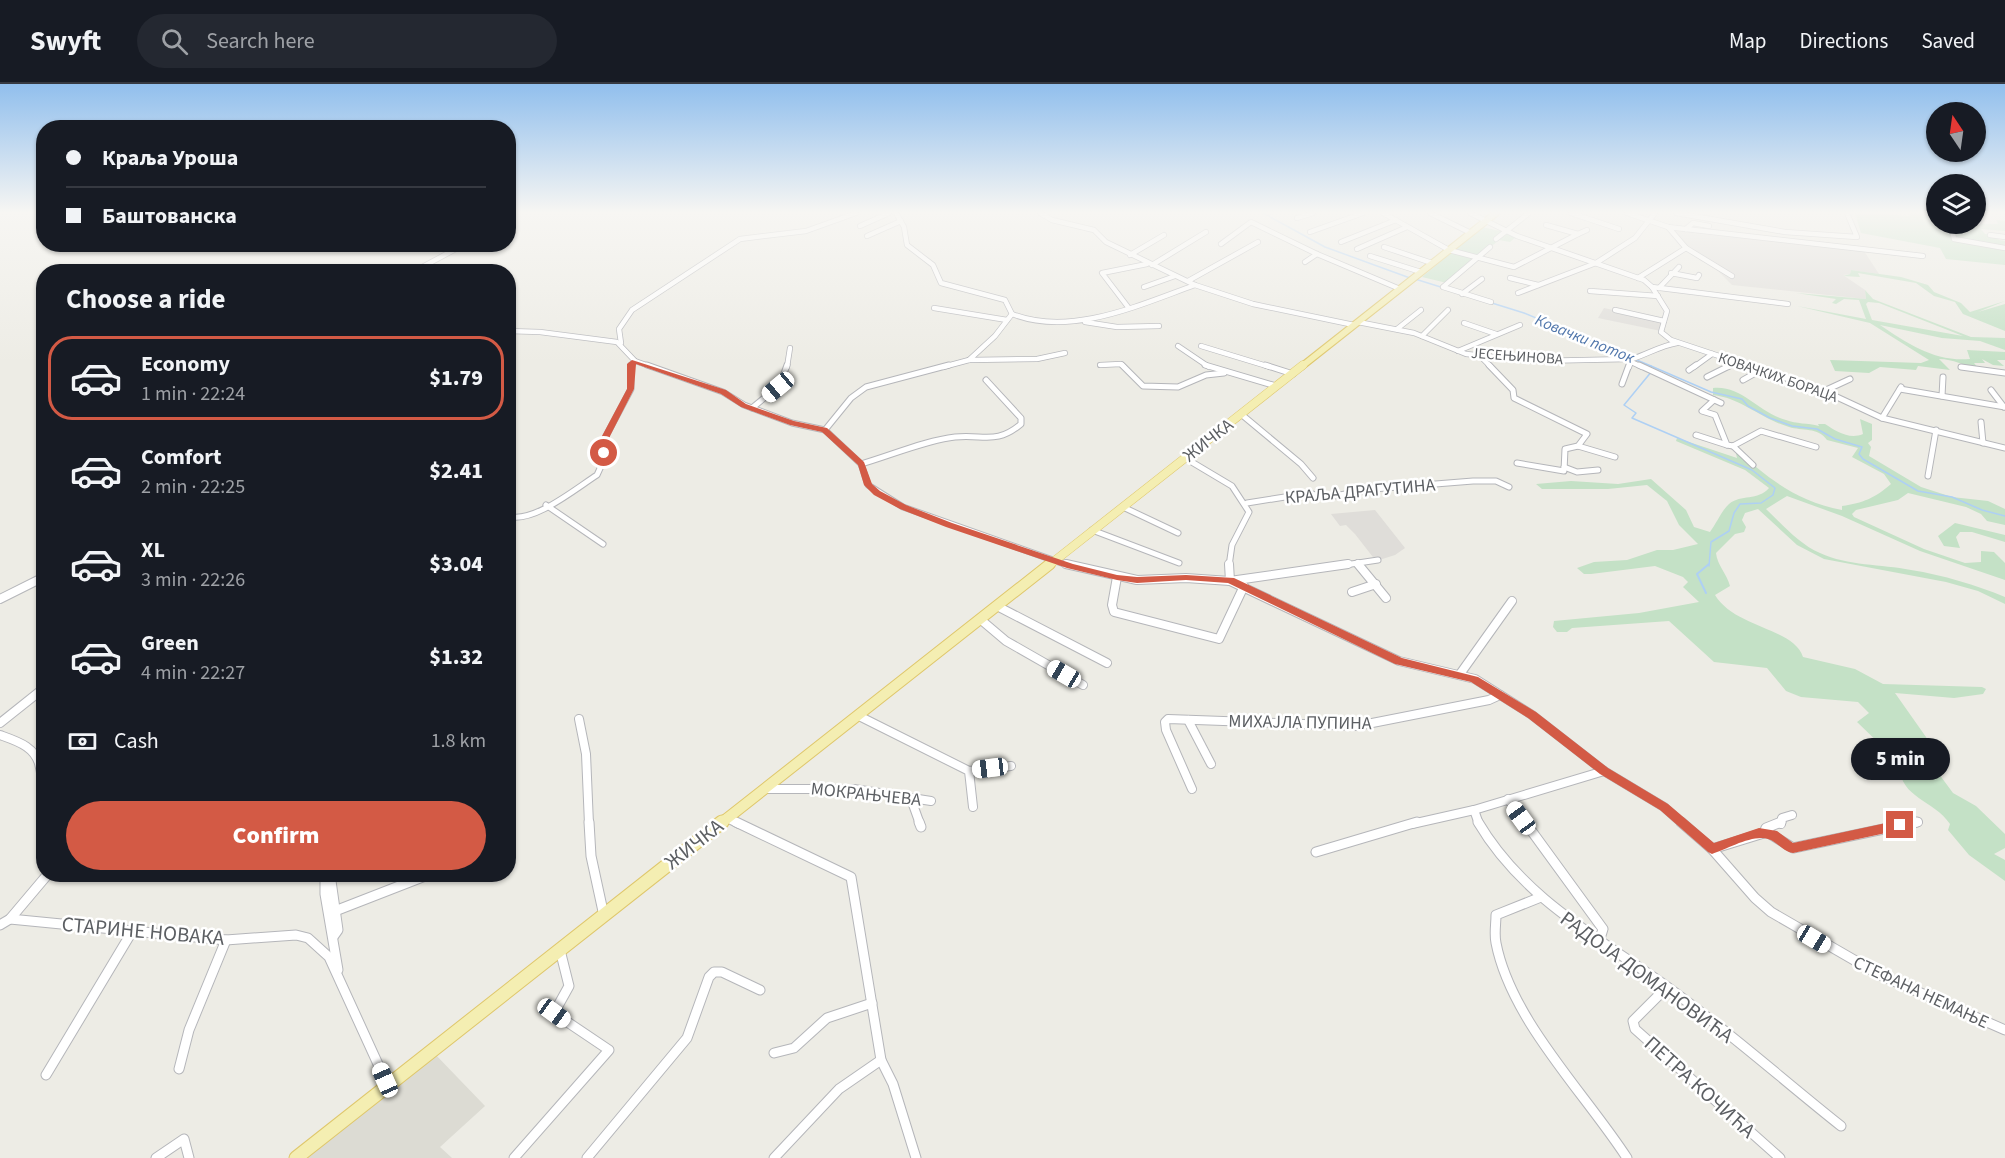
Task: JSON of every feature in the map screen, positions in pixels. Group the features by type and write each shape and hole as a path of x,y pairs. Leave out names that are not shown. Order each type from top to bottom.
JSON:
{"main road":[{"name":"ЖИЧКА","path":"296,1158 1432,263"}],"street":[{"path":"704,263 632,310 619,329 621,344 635,361 723,392 752,408 792,423 825,430 861,464 955,437 996,438 1015,430 1021,424 1021,418 986,380"},
{"path":"931,263 941,283 961,291 1005,300 1012,314 1040,321 1082,321 1117,327 1159,326"},
{"name":"ЈЕСЕЊИНОВА","path":"1146,263 1195,285 1253,304 1397,329 1422,336 1458,351 1479,355 1536,361 1629,360 1639,358 1658,347 1677,343"},
{"path":"1128,307 1102,273 1153,263"},
{"path":"1188,281 1220,263"},
{"path":"1339,263 1400,289"},
{"path":"1386,263 1416,276"},
{"path":"1469,263 1443,287 1491,302"},
{"path":"1502,263 1517,266 1522,263"},
{"path":"1596,263 1638,278 1652,287 1667,310 1662,335 1677,343"},
{"path":"1518,293 1596,263"},
{"path":"1638,278 1662,263"},
{"path":"1711,263 1732,276"},
{"path":"1659,288 1679,267"},
{"path":"1671,273 1697,278 1699,275"},
{"path":"1144,287 1175,276"},
{"path":"1510,278 1538,285"},
{"path":"1462,294 1482,279"},
{"path":"1082,321 1195,285"},
{"path":"1652,287 1788,304"},
{"path":"1590,291 1658,296"},
{"path":"934,308 1007,320"},
{"path":"1397,329 1421,310"},
{"path":"1422,336 1448,310"},
{"path":"1615,310 1664,321"},
{"path":"969,360 1012,314"},
{"path":"1464,323 1497,334"},
{"path":"1458,351 1520,325"},
{"path":"516,332 540,332 621,344"},
{"name":"КОВАЧКИХ БОРАЦА","path":"1677,343 1824,391 1882,418 2005,448"},
{"path":"1178,346 1186,354 1224,373 1276,386"},
{"path":"1201,346 1293,374"},
{"path":"752,408 778,387 786,375 786,354 790,348"},
{"path":"825,430 851,398 866,387 969,360 1037,359 1065,353"},
{"path":"1689,370 1712,354"},
{"path":"1479,355 1514,390 1514,398 1587,434 1578,446"},
{"path":"1622,384 1629,360 1717,401 1702,411 1715,415 1730,445 1753,465"},
{"path":"516,518 534,514 590,480 601,469 606,436 631,389 631,364 635,361"},
{"path":"1707,377 1736,363"},
{"path":"1100,365 1121,364 1139,384 1149,386 1178,387 1206,375 1224,373"},
{"path":"1961,367 2005,373"},
{"path":"1743,380 1759,371"},
{"path":"1942,396 1943,377"},
{"path":"1824,391 1850,379"},
{"path":"1882,418 1901,387 2004,407"},
{"path":"1991,390 2004,407"},
{"path":"1241,414 1301,464 1313,478"},
{"path":"1982,422 1983,443"},
{"path":"1928,476 1936,430"},
{"path":"1696,435 1730,445 1761,431 1816,447"},
{"path":"1517,463 1564,471 1565,449 1578,446 1616,457"},
{"path":"1185,458 1209,470 1247,503 1249,512 1229,548 1227,562 1230,580 1378,560"},
{"name":"СТЕФАНА НЕМАЊЕ","path":"861,464 868,485 877,493 903,507 1056,561 1137,580 1186,578 1230,580 1399,661 1413,666 1460,674 1500,695 1563,738 1604,771 1664,807 1712,849 1755,898 1799,930 1880,975 2005,1030"},
{"path":"1564,467 1577,472 1599,470"},
{"name":"КРАЉА ДРАГУТИНА","path":"1247,503 1310,493 1323,498 1373,489 1451,483 1496,481 1509,487"},
{"path":"546,505 603,544"},
{"path":"1123,507 1178,533"},
{"path":"1092,530 1179,563"},
{"path":"1358,564 1386,598"},
{"path":"1117,577 1112,605 1114,612 1219,639 1244,586"},
{"path":"0,599 36,581"},
{"path":"1352,592 1376,584"},
{"path":"1460,674 1512,601"},
{"path":"997,606 1107,663"},
{"path":"980,619 1006,641 1083,685"},
{"path":"0,723 36,694"},
{"name":"МИХАЈЛА ПУПИНА","path":"1192,789 1166,730 1168,719 1367,725 1489,700 1500,695"},
{"path":"859,716 969,771 1011,766"},
{"path":"579,719 586,754 591,856 604,916"},
{"path":"1188,720 1211,764"},
{"path":"0,735 31,748 36,755"},
{"path":"969,771 973,807"},
{"path":"1316,852 1377,836 1429,818 1474,810 1604,771"},
{"name":"МОКРАЊЧЕВА","path":"765,789 854,789 931,801"},
{"path":"911,799 921,827"},
{"path":"1508,799 1603,929 1599,942"},
{"name":"РАДОЈА ДОМАНОВИЋА","path":"1474,810 1475,817 1510,867 1541,897 1599,942 1667,987 1841,1126"},
{"path":"1764,833 1766,828 1781,824 1782,818 1792,815"},
{"path":"727,819 851,877 881,1060 893,1084 915,1158"},
{"path":"1712,849 1764,833 1773,835 1788,847 1793,848 1918,822"},
{"path":"0,925 10,919 41,882"},
{"path":"325,882 338,975"},
{"path":"330,882 338,930 333,937"},
{"path":"334,911 409,882"},
{"path":"1541,897 1496,915 1494,923 1500,955 1513,993 1627,1158"},
{"name":"СТАРИНЕ НОВАКА","path":"10,919 226,940 296,935 308,938 329,957 388,1086"},
{"path":"46,1075 133,930"},
{"path":"179,1069 189,1030 226,940"},
{"path":"514,1158 609,1050 554,1013 569,986 560,950"},
{"path":"587,1158 687,1038 709,977 714,972 722,972 760,990"},
{"name":"ПЕТРА КОЧИЋА","path":"1667,987 1633,1021 1635,1029 1780,1158"},
{"path":"774,1053 794,1048 827,1018 872,1003"},
{"path":"774,1158 840,1089 881,1060"},
{"path":"156,1158 184,1139 189,1158"}],"shaded area":[{"path":"1708,263 1872,263 1879,274 1851,270 1850,274 1843,275 1865,290 1866,299 1732,285"},
{"path":"1604,308 1664,321 1661,331 1598,318"},
{"path":"1375,510 1405,548 1395,555 1376,561 1355,534 1346,525 1340,526 1331,514"},
{"path":"432,1051 485,1106 440,1147 452,1158 296,1158"}],"green space":[{"path":"1439,263 1471,263 1447,283 1422,277"},
{"path":"1851,270 1901,277 1928,285 1934,292 1961,303 1970,312 2005,301 1978,312 2005,304 2005,331 1963,314 1955,302 1934,296 1916,283 1858,273 1860,277 1843,276 1850,274"},
{"path":"1865,290 1873,299 1971,337 2005,338 2005,350 1980,341 1942,338 1880,325 1912,345 1945,358 1970,359 1967,350 2005,352 2005,360 1997,360 2004,366 1993,365 1982,359 1985,363 1974,363 1978,368 1939,359 1950,370 1918,366 1916,370 1880,367 1869,373 1835,371 1830,360 1921,363 1929,360 1870,323 1797,306 1866,319 1859,300 1844,299 1836,304 1832,303 1836,299 1796,293 1866,299","holes":["1868,302 1879,303 1963,336 1872,320 1866,304"]},
{"path":"1713,388 1733,391 1767,412 1786,420 1819,426 1818,424 1825,424 1848,435 1863,434 1860,419 1872,424 1872,440 1868,443 1871,447 1869,456 1921,487 1952,497 1988,501 2005,509 2005,525 1987,521 1981,514 1966,507 1908,493 1898,500 1856,510 1852,514 1854,517 1924,549 1965,563 1981,562 1981,551 1994,552 2005,563 2005,580 1920,551 1842,516 1787,496 1766,509 1798,539 1820,553 1842,560 1923,572 1959,581 2005,597 2005,604 1978,591 1946,582 1824,559 1797,545 1758,509 1745,513 1742,520 1746,527 1744,532 1735,534 1716,553 1730,586 1715,595 1736,615 1788,640 1797,647 1803,657 1855,669 1883,684 1982,687 1986,689 1983,694 1954,698 1895,693 1926,737 1939,760 1939,774 1953,793 1976,806 2005,834 2005,848 1994,854 2005,860 2005,881 1969,855 1948,830 1950,824 1942,815 1908,789 1900,770 1901,756 1886,750 1857,722 1869,713 1858,702 1801,697 1786,691 1767,668 1714,662 1669,621 1572,628 1567,632 1557,632 1553,627 1554,621 1639,613 1699,602 1683,587 1688,582 1683,577 1655,566 1591,574 1584,574 1577,568 1594,562 1627,560 1657,550 1673,550 1698,544 1679,525 1667,501 1647,485 1608,489 1542,489 1536,484 1571,481 1618,484 1651,479 1686,510 1694,527 1710,532 1729,504 1739,499 1760,495 1769,488 1745,470 1676,441 1677,438 1737,458 1735,449 1772,479 1797,495 1842,510 1842,506 1868,499 1891,484 1884,474 1852,457 1858,448 1827,440 1814,431 1779,423 1733,400 1713,395"},
{"path":"1955,523 2005,535 2005,542 1972,532 1960,532 1956,537 1960,548 1944,546 1938,536"}],"waterway":[{"name":"Ковачки поток","path":"1369,263 1410,278"},
{"name":"Ковачки поток","path":"1415,279 1524,313 1651,366"},
{"path":"1651,366 1711,392 1742,399 1748,406 1770,418 1792,426 1817,429 1835,439 1862,447 1859,454 1863,459 1918,491 1952,497 1982,510 2005,516"},
{"name":"Ковачки поток","path":"1651,366 1652,371 1624,405 1636,413 1632,418 1752,470 1775,488 1773,495 1761,503 1740,504 1734,513 1729,531 1711,542 1709,566"},
{"name":"Ковачки поток","path":"1706,593 1697,574 1709,564"}],"route":[{"path":"604,453 606,436 631,389 631,364 635,361 723,392 744,405 792,423 825,430 851,452 861,464 868,485 877,493 903,507 949,525 1098,574 1137,580 1186,578 1230,580 1399,661 1475,679 1532,715 1604,771 1664,807 1712,849 1759,833 1767,832 1793,848 1900,825"}]}
